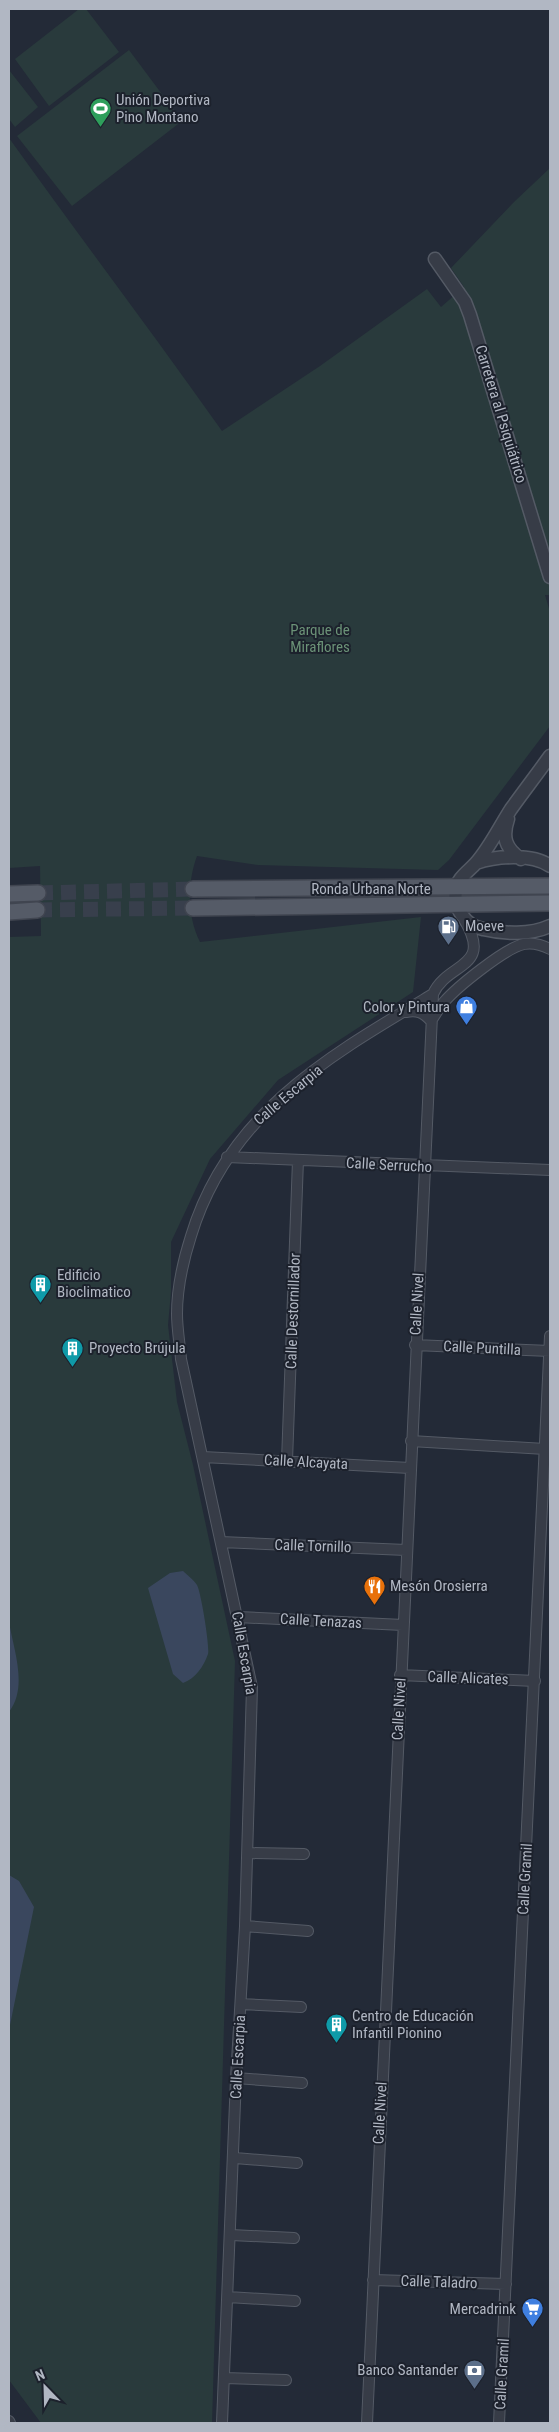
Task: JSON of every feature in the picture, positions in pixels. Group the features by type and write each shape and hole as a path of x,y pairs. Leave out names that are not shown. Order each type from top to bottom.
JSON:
{"main road":[{"name":"Ronda Urbana Norte","path":"193,889 550,886"},
{"path":"9,894 38,892"},
{"name":"Ronda Urbana Norte","path":"193,908 456,906 550,903"},
{"path":"9,912 37,910"}],"street":[{"name":"Carretera al Psiquiátrico","path":"435,259 465,302 470,315 550,577"},
{"path":"550,756 512,807 476,863 463,875 456,888 456,906 464,920 478,928 494,932 532,931 550,926"},
{"path":"512,807 505,838 511,851 521,858"},
{"path":"476,863 496,858 521,858 539,861 550,866"},
{"name":"Calle Escarpia","path":"222,2423 235,2158 236,2078 248,1853 252,1687 188,1395 177,1315 182,1264 198,1212 227,1157 253,1123 287,1092 402,1012 433,994 436,988 463,965 473,951 475,943 464,920"},
{"path":"402,1012 415,1010 425,1014 431,1021 444,1002 505,953 525,944 536,944 550,949"},
{"name":"Calle Nivel","path":"367,2423 415,1344 433,994"},
{"name":"Calle Serrucho","path":"227,1157 424,1167 550,1170"},
{"name":"Calle Destornillador","path":"287,1461 298,1160"},
{"name":"Calle Gramil","path":"500,2423 536,1681 550,1336"},
{"name":"Calle Puntilla","path":"415,1344 550,1351"},
{"path":"411,1441 546,1449"},
{"name":"Calle Alcayata","path":"203,1457 410,1468"},
{"name":"Calle Tornillo","path":"221,1542 406,1550"},
{"name":"Calle Tenazas","path":"238,1617 403,1625"},
{"name":"Calle Alicates","path":"400,1675 536,1681"},
{"path":"248,1853 304,1854"},
{"path":"245,1926 308,1931"},
{"path":"241,2004 301,2007"},
{"path":"236,2078 302,2083"},
{"path":"235,2158 297,2163"},
{"path":"231,2235 294,2238"},
{"name":"Calle Taladro","path":"373,2280 506,2284"},
{"path":"228,2297 295,2300"},
{"path":"225,2378 286,2380"}],"green space":[{"name":"Unión Deportiva Pino Montano","path":"79,9 86,9 119,52 49,106 15,59"},
{"name":"Unión Deportiva Pino Montano","path":"129,50 182,121 72,206 17,136"},
{"path":"9,70 38,107 15,127 9,119"},
{"name":"Parque de Miraflores","path":"9,138 222,431 320,366 427,289 441,307 464,287 451,268 514,202 550,168 550,595 545,595 550,612 550,726 449,860 438,870 258,865 197,856 191,877 191,910 200,942 421,917 413,992 278,1080 210,1159 171,1242 171,1292 168,1325 177,1402 193,1465 235,1661 212,2423 41,2423 9,2380 9,937 41,936 40,866 9,868"}],"water":[{"path":"183,1571 196,1583 199,1590 205,1620 208,1654 198,1672 183,1683 173,1674 148,1588 170,1573"},
{"path":"9,1622 19,1680 15,1702 9,1712"},
{"path":"9,1875 19,1881 34,1907 9,2030"}],"tunnel":[{"path":"38,893 193,889"},
{"path":"37,910 193,908"}],"place":[{"name":"Unión Deportiva Pino Montano","path":"100,128"},
{"name":"Moeve","path":"449,945"},
{"name":"Color y Pintura","path":"466,1026"},
{"name":"Edificio Bioclimatico","path":"41,1303"},
{"name":"Proyecto Brújula","path":"73,1367"},
{"name":"Mesón Orosierra","path":"374,1605"},
{"name":"Centro de Educación Infantil Pionino","path":"336,2044"},
{"name":"Mercadrink","path":"532,2328"},
{"name":"Banco Santander","path":"474,2389"}]}
